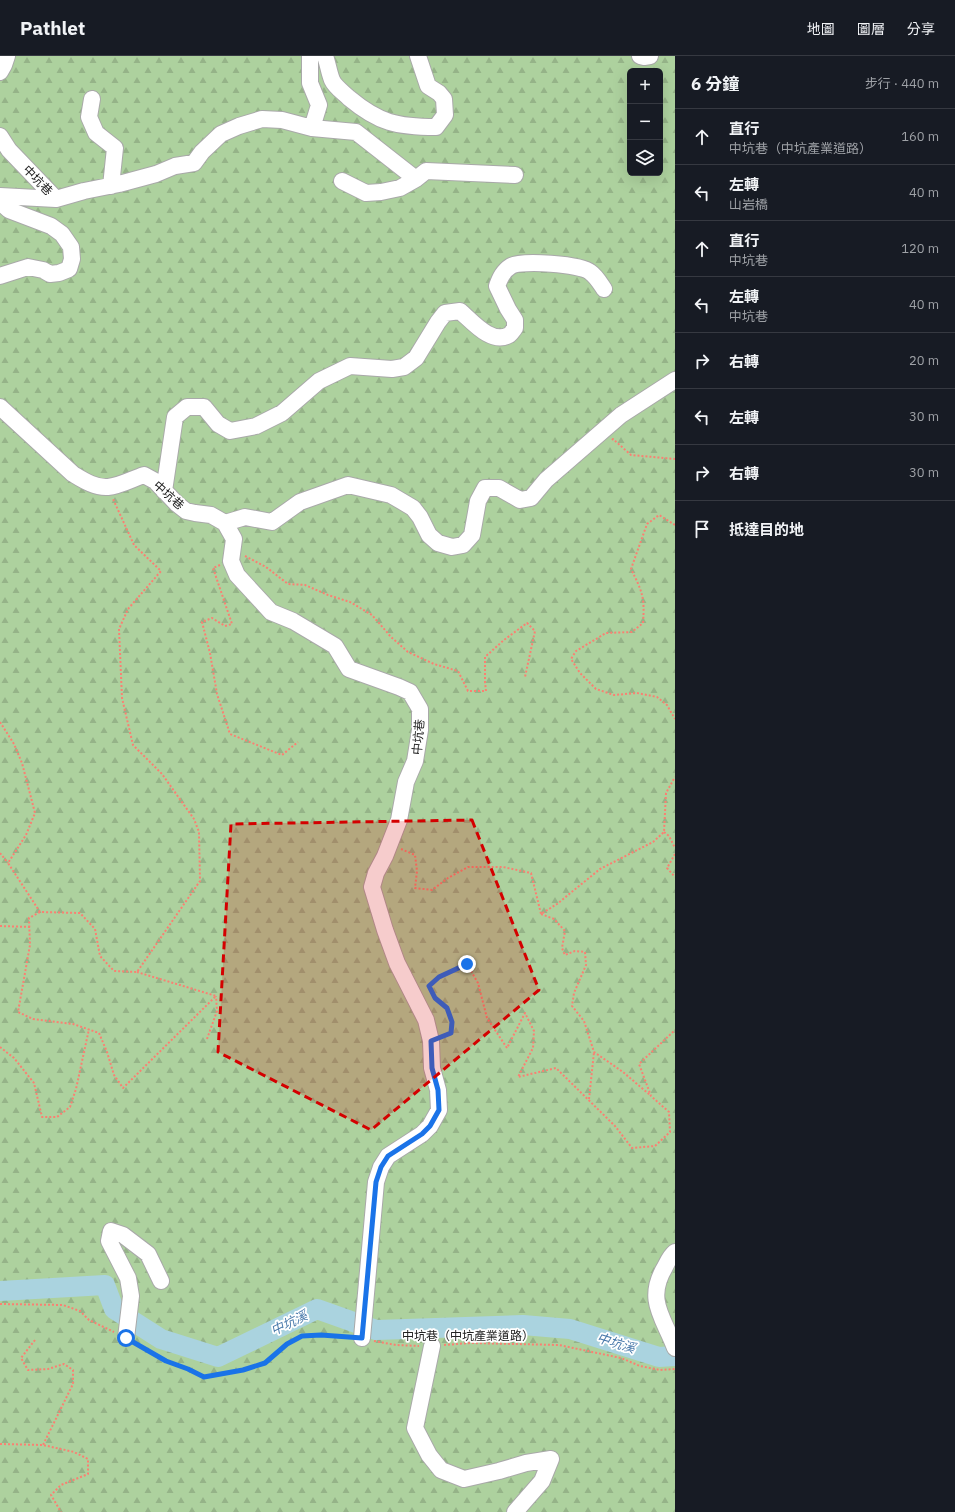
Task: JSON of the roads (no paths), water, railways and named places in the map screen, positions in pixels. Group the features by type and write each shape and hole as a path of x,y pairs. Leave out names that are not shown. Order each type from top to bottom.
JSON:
{"street":[{"path":"0,72 7,56"},
{"path":"310,56 310,83 319,105 312,128"},
{"path":"325,56 332,80 344,94 378,119 414,127 436,127 445,115 444,99 439,93 428,86 418,56"},
{"path":"640,56 650,56"},
{"path":"92,99 89,117 96,133 115,148 111,186"},
{"path":"56,199 156,174 176,166 194,163 202,152 221,134 239,126 262,119 282,120 312,128 356,132 416,179"},
{"name":"中坑巷","path":"0,136 9,150 56,199"},
{"path":"342,181 366,193 400,188 416,179 426,171 515,175"},
{"name":"中坑巷","path":"0,196 56,199"},
{"path":"0,202 9,210 51,226 62,234 71,247 72,259 69,269 59,273 50,274 43,270 28,267 0,276"},
{"path":"164,491 176,417 188,407 204,407 218,424 230,431 256,426 282,413 319,381 350,366 392,369 404,367 416,358 445,313 460,311 487,335 499,337 509,335 515,328 515,320 497,286 502,274 512,266 530,263 555,263 590,271 604,289"},
{"path":"225,523 245,517 272,522 300,502 348,485 391,495 413,508 420,517 429,535 438,543 452,547 463,545 472,535 478,501 485,488 499,488 520,500 531,498 546,480 621,415 675,380"},
{"name":"中坑巷","path":"0,407 73,474 96,485 108,487 144,475 155,481 186,510 211,515 225,523 234,539 231,561 237,575 271,612 293,621 335,646 349,669 410,692 420,709 420,730 415,762 406,782 399,820 376,873 372,888 397,963 426,1020 431,1041 432,1068 438,1090 439,1110 430,1126 422,1134 388,1156 381,1167 376,1182 362,1338"},
{"path":"126,1338 131,1296 128,1278 109,1242 111,1231 123,1235 148,1254 161,1281"},
{"path":"673,1343 659,1314 656,1297 661,1274 672,1254 675,1252"},
{"path":"432,1346 415,1428 429,1455 441,1470 464,1479 526,1463 551,1459 542,1480 515,1512"}],"waterway":[{"name":"中坑溪","path":"0,1291 105,1285 114,1309 161,1339 218,1357 317,1309 376,1330 523,1325 570,1329 659,1357 675,1356"}]}
